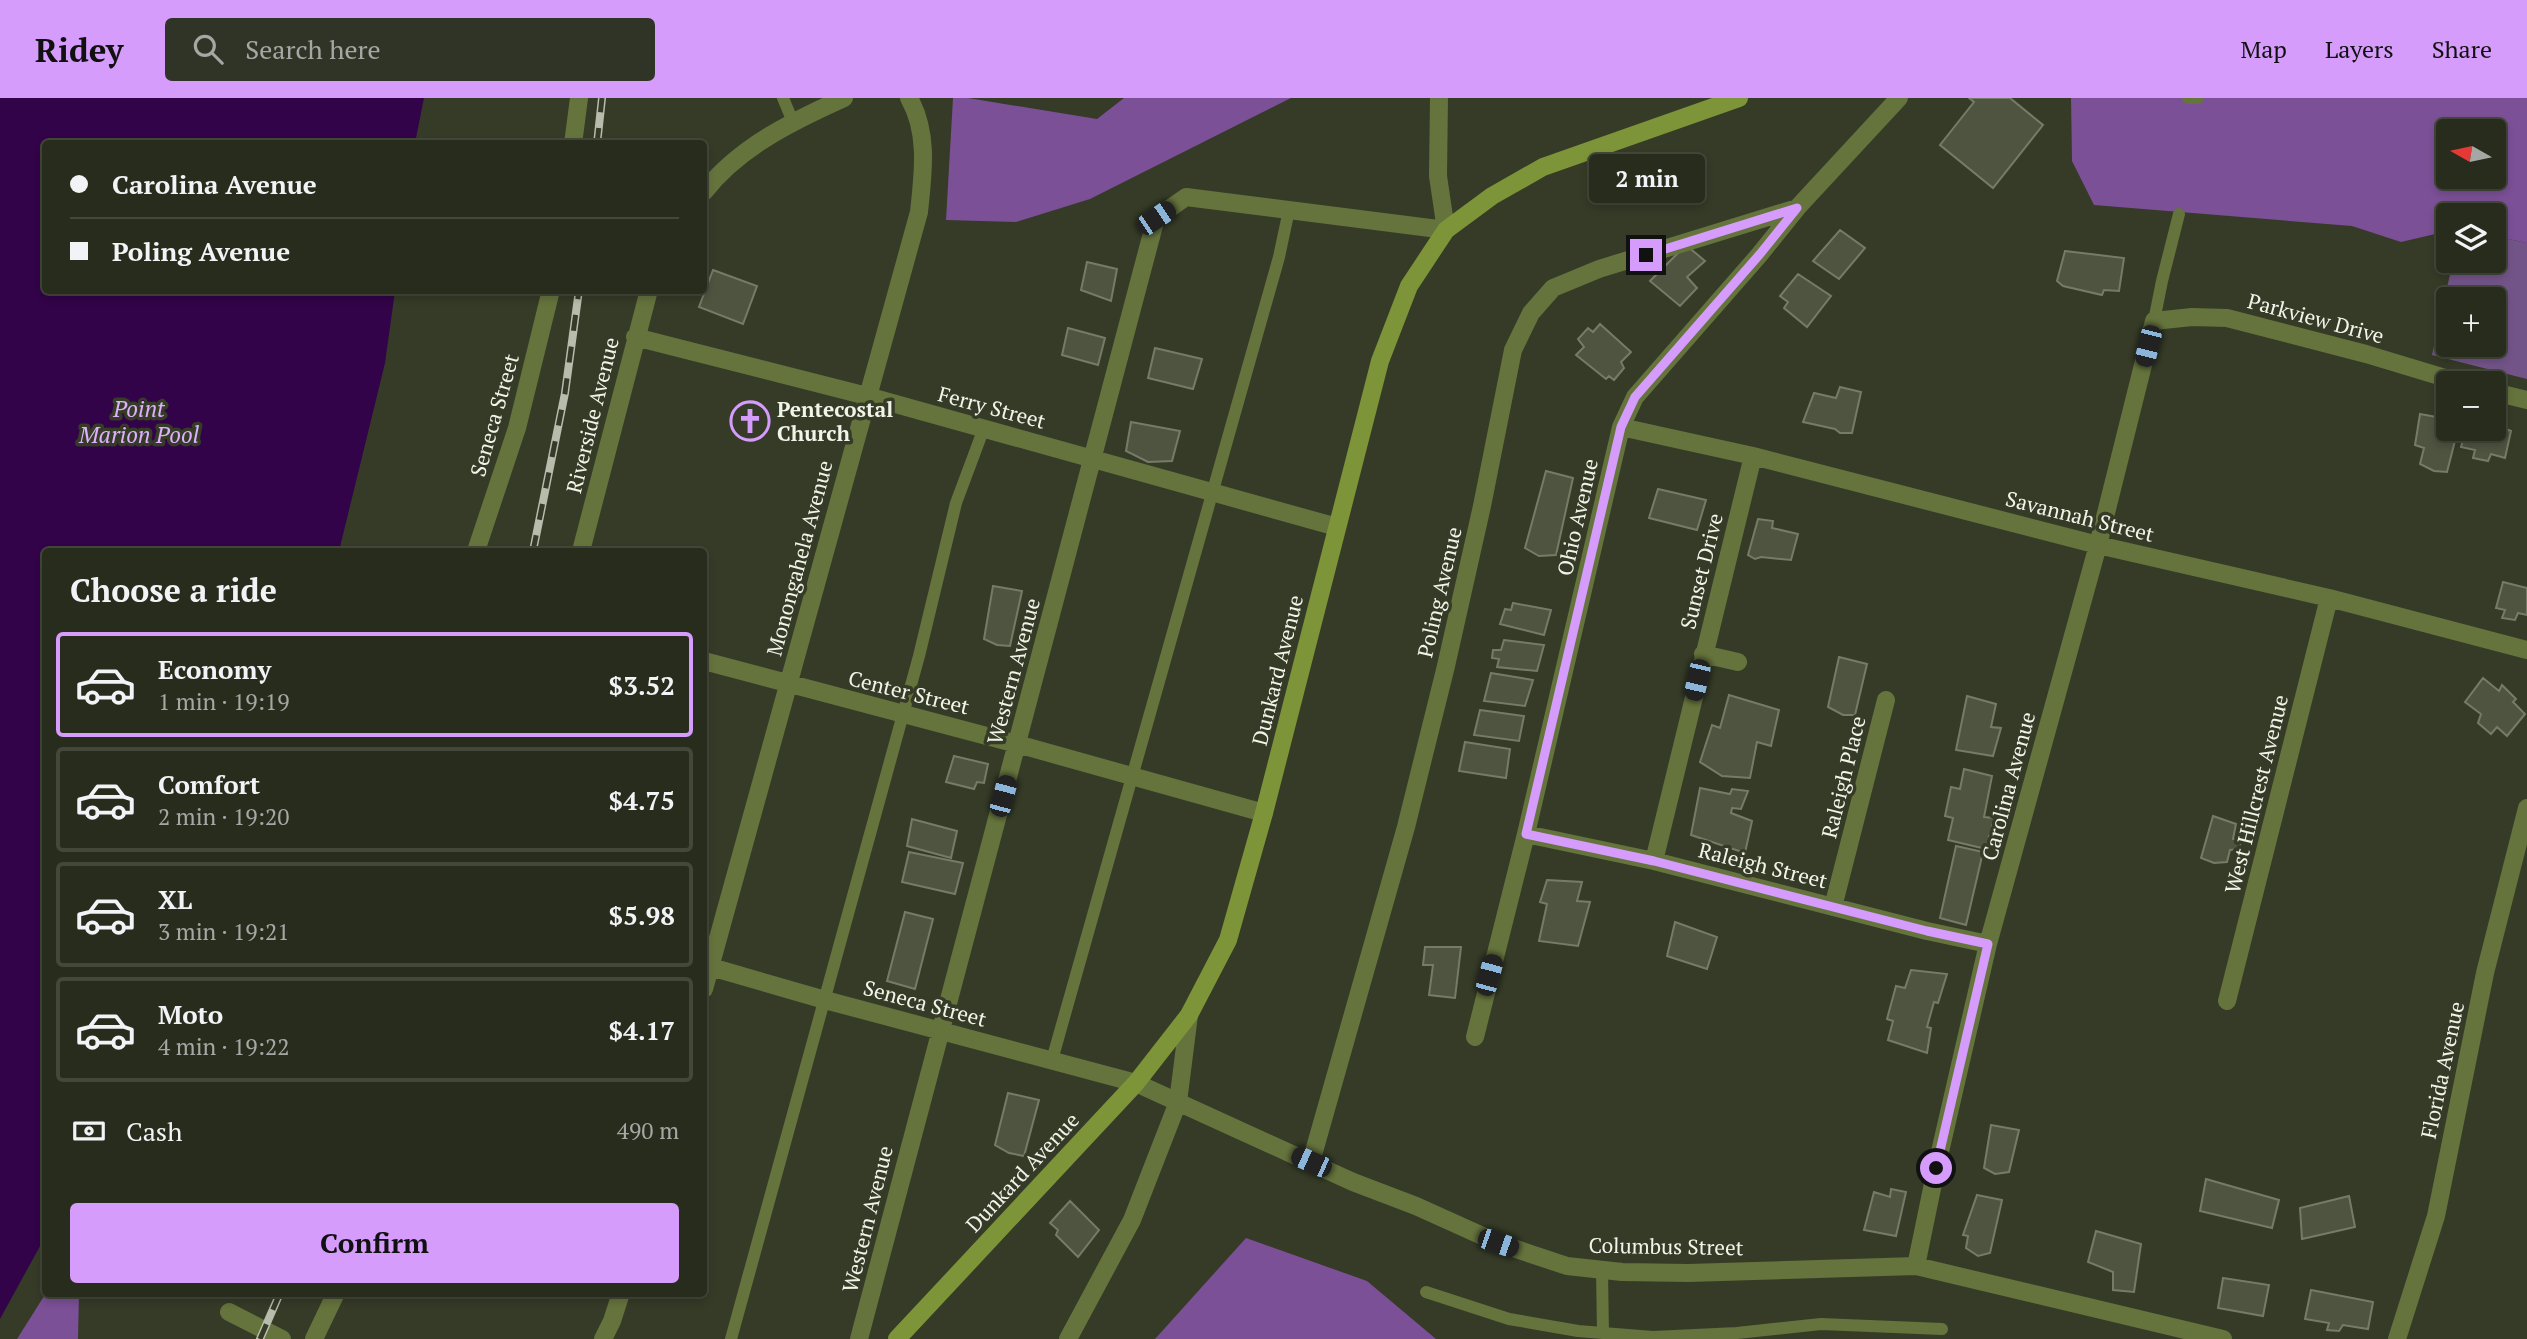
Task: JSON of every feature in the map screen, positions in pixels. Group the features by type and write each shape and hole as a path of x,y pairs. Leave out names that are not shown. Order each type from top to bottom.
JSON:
{"main road":[{"name":"Dunkard Avenue","path":"897,1339 1136,1083 1189,1015 1228,940 1265,813 1380,361 1409,286 1446,230 1492,196 1543,167 1739,98"}],"street":[{"path":"574,140 579,98"},
{"path":"707,189 749,149 793,122 845,98"},
{"name":"Monongahela Avenue","path":"707,963 788,685 919,212 924,160 917,113 909,98"},
{"path":"1289,210 1446,230 1438,176 1439,98"},
{"name":"Ohio Avenue","path":"1475,1037 1526,834 1621,427 1635,397 1797,208 1899,98"},
{"name":"Western Avenue","path":"859,1339 1156,218 1186,197 1289,210"},
{"name":"Poling Avenue","path":"1311,1162 1406,827 1482,506 1513,350 1531,313 1553,288 1599,269 1797,208"},
{"name":"Seneca Street","path":"478,548 517,428 550,294"},
{"name":"Riverside Avenue","path":"582,548 648,294"},
{"name":"Parkview Drive","path":"2154,321 2192,317 2227,318 2436,375"},
{"name":"Carolina Avenue","path":"1916,1266 1988,944 2098,545 2154,321"},
{"name":"Ferry Street","path":"635,337 867,396 1336,527"},
{"path":"2506,394 2527,400"},
{"name":"Savannah Street","path":"1621,427 1753,456 2098,545 2329,598 2527,650"},
{"name":"Sunset Drive","path":"1654,861 1753,456"},
{"name":"West Hillcrest Avenue","path":"2227,1001 2329,598"},
{"path":"1703,654 1738,662"},
{"name":"Center Street","path":"707,662 1265,813"},
{"name":"Raleigh Place","path":"1833,907 1886,700"},
{"name":"Florida Avenue","path":"2397,1339 2436,1216 2485,973 2527,808"},
{"name":"Raleigh Street","path":"1526,834 1654,861 1988,944"},
{"name":"Seneca Street","path":"707,966 1136,1083"},
{"path":"1068,1339 1132,1220 1178,1102 1189,1015"},
{"name":"Columbus Street","path":"1136,1083 1498,1243 1567,1266 1688,1273 1916,1266 2223,1339"},
{"path":"314,1339 334,1297"},
{"path":"603,1339 620,1297"},
{"path":"229,1312 282,1339"}],"lane":[{"path":"783,98 793,122"},
{"path":"2188,98 2198,98"},
{"path":"1052,1059 1279,257 1289,210"},
{"path":"2154,321 2179,214"},
{"path":"731,1339 919,656 956,503 984,428"},
{"path":"1602,1270 1603,1333"},
{"path":"1426,1292 1509,1318 1578,1331 1653,1337 1737,1333 1821,1324 1941,1329"}],"shaded area":[{"path":"953,98 968,98 1097,119 1124,98 1291,98 1090,199 1016,222 946,220"},
{"path":"2071,98 2527,98 2527,243 2506,239 2506,203 2436,203 2436,234 2401,242 2352,226 2094,205 2072,161"},
{"path":"2506,239 2527,243 2527,379 2506,374 2506,371 2495,371 2440,357 2506,357 2506,287 2447,287 2450,273 2506,273"},
{"path":"2436,337 2436,356 2432,355"},
{"path":"1246,1238 1367,1281 1436,1339 1155,1339"},
{"path":"43,1297 79,1297 78,1339 17,1339"}],"water":[{"name":"Point Marion Pool","path":"0,98 424,98 416,140 42,140 42,294 395,294 385,363 340,548 42,548 42,1242 0,1319"}],"building":[{"path":"1969,98 2010,98 2043,125 1993,188 1940,145 1974,102"},
{"path":"1840,230 1865,248 1839,279 1813,261"},
{"path":"1686,245 1705,261 1687,277 1697,288 1680,306 1650,281"},
{"path":"2065,251 2124,258 2119,291 2104,290 2102,295 2063,286 2057,281"},
{"path":"1087,262 1117,269 1111,301 1081,290"},
{"path":"713,270 757,286 743,324 699,307 704,294 707,294"},
{"path":"1798,274 1831,296 1807,327 1784,308 1788,302 1780,296"},
{"path":"1600,324 1631,352 1621,362 1624,368 1614,380 1609,376 1606,379 1576,355 1584,347 1578,339 1588,328 1593,332"},
{"path":"1068,328 1105,338 1098,365 1062,355"},
{"path":"1155,348 1202,359 1193,389 1148,378"},
{"path":"1840,387 1861,392 1852,433 1840,433 1835,429 1803,422 1814,393 1836,398"},
{"path":"2420,414 2436,417 2436,441 2455,441 2447,472 2434,471 2420,464 2424,448 2415,445"},
{"path":"1131,422 1180,431 1172,461 1148,462 1126,451"},
{"path":"2506,429 2511,431 2505,458 2491,454 2488,461 2473,458 2475,450 2461,447 2463,441 2506,441"},
{"path":"1546,471 1573,478 1556,555 1539,556 1525,548"},
{"path":"1658,489 1706,500 1697,530 1649,518"},
{"path":"1758,519 1773,521 1772,528 1798,534 1791,560 1761,557 1755,559 1748,555"},
{"path":"2503,582 2527,588 2527,615 2518,613 2515,620 2502,618 2505,610 2496,608"},
{"path":"993,586 1022,591 1010,646 997,645 984,639"},
{"path":"1513,603 1551,610 1544,635 1500,624 1505,609 1511,610"},
{"path":"1504,640 1544,645 1537,671 1497,667 1499,659 1492,658 1493,650 1501,650"},
{"path":"1839,657 1867,664 1855,715 1843,715 1828,707"},
{"path":"1491,673 1533,680 1525,706 1484,701"},
{"path":"2483,678 2499,691 2502,685 2516,699 2513,702 2525,714 2507,736 2497,727 2491,734 2478,723 2481,714 2465,702"},
{"path":"1729,695 1779,710 1771,746 1757,742 1750,778 1722,776 1700,762 1712,725 1720,728"},
{"path":"1967,696 1996,704 1991,727 2001,728 1993,756 1956,750"},
{"path":"1480,710 1524,716 1519,741 1474,735"},
{"path":"1465,742 1510,749 1506,778 1459,771"},
{"path":"954,756 988,764 984,783 977,782 974,789 946,782"},
{"path":"1964,769 1992,776 1984,817 1994,818 1986,849 1948,840 1953,818 1945,816 1951,787 1960,789"},
{"path":"1700,788 1730,794 1732,789 1748,791 1741,809 1732,808 1731,813 1752,821 1745,853 1691,835"},
{"path":"2213,816 2236,824 2233,839 2241,840 2239,849 2230,850 2227,862 2214,863 2201,858"},
{"path":"912,819 957,831 951,858 907,846"},
{"path":"1956,846 1983,852 1966,925 1940,918"},
{"path":"909,852 963,863 955,894 902,882"},
{"path":"1547,880 1582,882 1577,901 1590,902 1578,946 1539,941 1547,904 1540,902"},
{"path":"905,912 933,919 915,989 887,981"},
{"path":"1675,922 1717,937 1707,969 1667,956"},
{"path":"1425,947 1461,947 1455,998 1429,995 1433,965 1423,965"},
{"path":"1911,970 1947,974 1938,1003 1934,1002 1927,1027 1931,1028 1927,1053 1888,1040 1893,1021 1887,1019 1896,986 1905,988"},
{"path":"1008,1093 1039,1100 1024,1156 1009,1153 995,1145"},
{"path":"1991,1125 2019,1130 2009,1172 1995,1174 1984,1168"},
{"path":"2206,1179 2279,1200 2272,1228 2200,1211"},
{"path":"1891,1189 1906,1192 1896,1236 1864,1230 1874,1192 1890,1197"},
{"path":"1977,1195 2002,1200 1990,1253 1978,1256 1966,1248 1968,1236 1963,1235"},
{"path":"2349,1196 2355,1227 2302,1239 2300,1208"},
{"path":"1070,1201 1099,1230 1078,1257 1056,1235 1058,1230 1050,1223"},
{"path":"2096,1231 2141,1244 2134,1292 2113,1290 2113,1272 2088,1262"},
{"path":"2223,1278 2269,1285 2263,1316 2218,1308"},
{"path":"2311,1290 2373,1302 2368,1329 2343,1325 2339,1331 2327,1330 2329,1323 2305,1319"}],"railway":[{"path":"597,140 602,98"},
{"path":"534,548 565,393 578,294"},
{"path":"260,1339 278,1297"}],"place":[{"name":"Pentecostal Church","path":"750,421"}],"route":[{"path":"1646,255 1696,237 1797,208 1635,397 1621,427 1526,834 1654,861 1988,944 1936,1168"}]}
